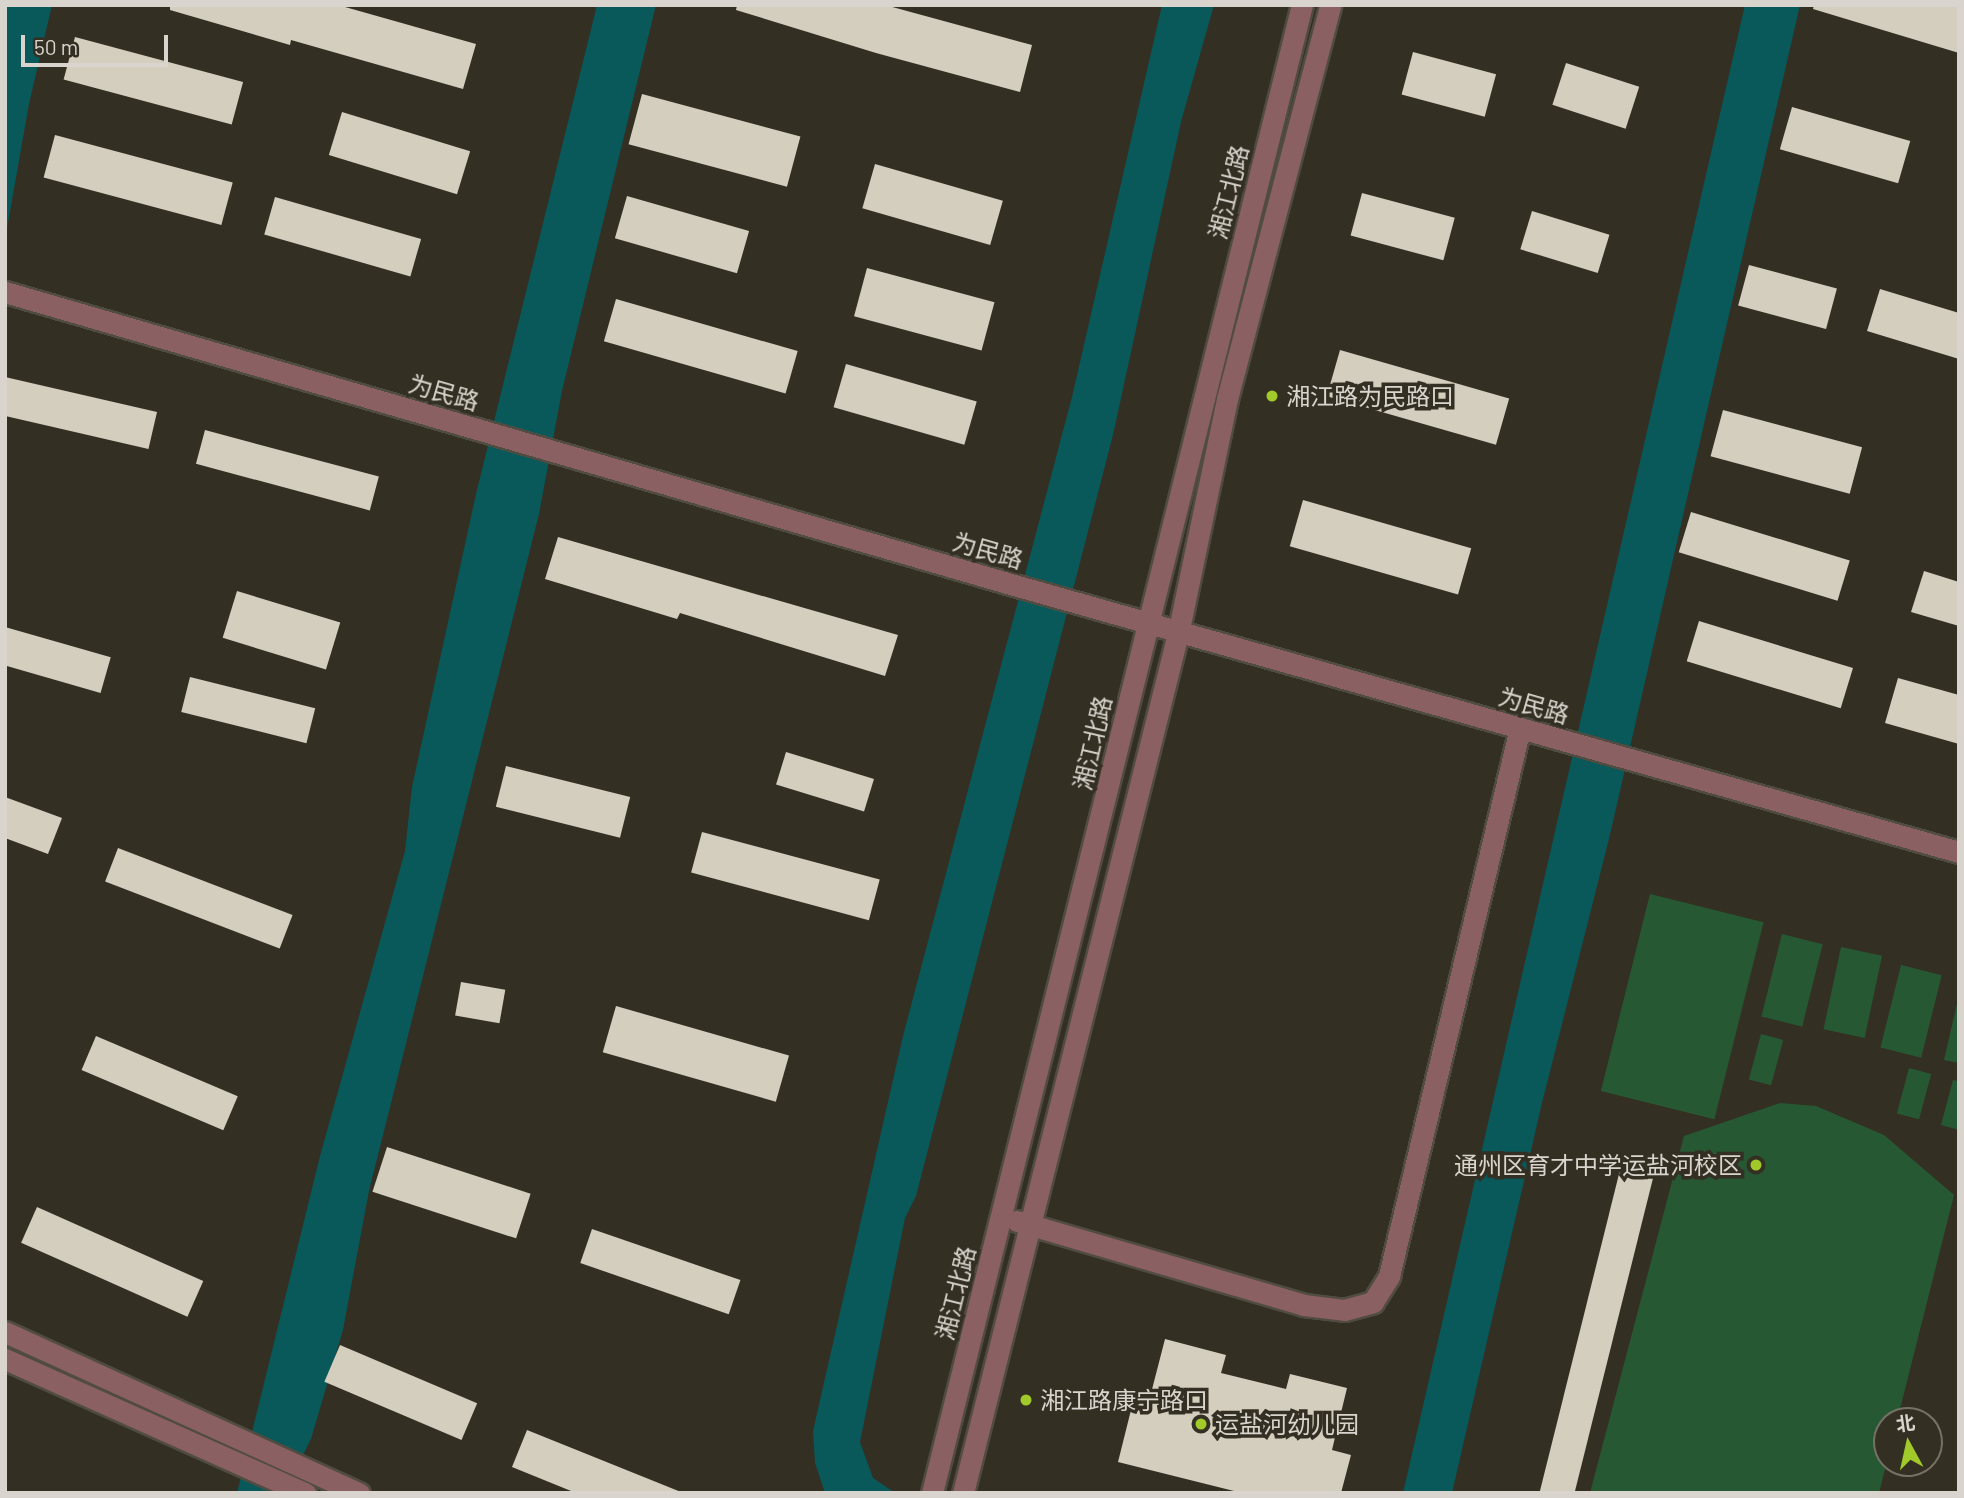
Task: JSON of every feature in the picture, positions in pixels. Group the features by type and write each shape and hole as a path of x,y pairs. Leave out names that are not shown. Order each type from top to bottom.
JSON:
{"street":[{"name":"湘江北路","path":"932,1493 1302,5"},
{"name":"湘江北路","path":"963,1493 1179,629 1227,398 1330,5"},
{"name":"为民路","path":"7,293 1007,583 1147,623 1179,629 1640,764 1959,852"},
{"path":"1001,1216 1304,1305 1344,1310 1373,1303 1389,1276 1520,728"},
{"path":"5,1332 359,1493"},
{"path":"5,1359 305,1493"}],"green space":[{"path":"1650,894 1764,922 1714,1119 1601,1091"},
{"path":"1782,934 1823,944 1802,1027 1761,1016"},
{"path":"1841,947 1882,956 1865,1038 1824,1029"},
{"path":"1901,965 1942,975 1921,1058 1880,1047"},
{"path":"1959,995 1959,1063 1944,1060"},
{"path":"1761,1034 1783,1040 1771,1085 1749,1079"},
{"path":"1909,1068 1931,1074 1919,1119 1897,1113"},
{"path":"1953,1080 1959,1081 1959,1130 1941,1125"},
{"path":"1780,1103 1816,1106 1884,1135 1954,1195 1901,1407 1873,1407 1873,1477 1883,1477 1879,1493 1590,1493 1684,1136"}],"water":[{"path":"5,5 52,5 29,104 5,240"},
{"path":"597,5 656,5 562,391 539,514 369,1191 343,1330 311,1439 284,1493 237,1493 320,1156 405,851 412,787 476,494"},
{"path":"1162,5 1214,5 1181,122 1113,435 916,1196 905,1218 860,1442 873,1478 895,1493 825,1493 815,1463 813,1431 903,1036 1072,397"},
{"path":"1745,5 1800,5 1609,839 1542,1103 1452,1493 1403,1493"}],"building":[{"path":"170,5 338,5 476,44 463,89 291,40 290,45 170,10"},
{"path":"737,5 885,5 1032,45 1020,92 876,53 736,10"},
{"path":"1814,5 1959,5 1959,53 1813,9"},
{"path":"75,37 243,82 232,125 64,80"},
{"path":"1413,52 1496,74 1485,117 1402,95"},
{"path":"1566,63 1639,87 1626,129 1552,105"},
{"path":"642,94 800,136 787,187 629,144"},
{"path":"1792,107 1910,141 1898,183 1780,149"},
{"path":"342,112 470,151 457,194 329,155"},
{"path":"55,135 233,183 221,225 44,178"},
{"path":"875,164 1003,201 990,245 862,208"},
{"path":"1362,193 1455,218 1443,260 1351,236"},
{"path":"627,196 749,231 737,273 615,238"},
{"path":"275,197 421,239 410,276 264,234"},
{"path":"1532,211 1609,235 1598,273 1520,249"},
{"path":"1749,265 1837,289 1826,329 1738,306"},
{"path":"867,268 995,302 982,350 854,316"},
{"path":"1880,289 1959,313 1959,359 1867,331"},
{"path":"616,299 798,351 786,393 604,341"},
{"path":"1340,350 1509,399 1496,445 1327,396"},
{"path":"846,364 977,401 964,445 834,407"},
{"path":"5,377 157,412 148,449 5,416"},
{"path":"1723,410 1862,447 1850,494 1711,456"},
{"path":"205,430 379,477 370,510 196,464"},
{"path":"1303,500 1471,548 1458,594 1290,546"},
{"path":"1691,512 1850,561 1837,601 1679,552"},
{"path":"558,537 898,635 885,676 680,613 677,619 545,579"},
{"path":"1924,571 1959,582 1959,626 1911,612"},
{"path":"237,591 340,623 326,669 223,638"},
{"path":"1699,621 1853,668 1841,708 1687,661"},
{"path":"5,627 111,657 101,693 5,665"},
{"path":"190,677 315,708 306,743 181,712"},
{"path":"1898,678 1959,695 1959,744 1885,723"},
{"path":"786,752 874,779 864,811 776,785"},
{"path":"506,766 630,797 620,838 496,807"},
{"path":"5,797 62,818 48,854 5,838"},
{"path":"702,832 880,880 869,920 691,873"},
{"path":"118,848 293,915 280,949 105,882"},
{"path":"461,982 505,990 499,1023 455,1015"},
{"path":"616,1006 789,1056 776,1102 603,1052"},
{"path":"96,1036 238,1096 223,1130 82,1070"},
{"path":"387,1147 531,1194 516,1238 372,1192"},
{"path":"1623,1158 1656,1166 1575,1493 1540,1493"},
{"path":"37,1207 203,1281 187,1317 21,1243"},
{"path":"592,1229 740,1280 729,1314 580,1263"},
{"path":"1165,1339 1226,1355 1221,1373 1286,1389 1290,1374 1347,1388 1332,1450 1351,1455 1341,1493 1242,1493 1118,1462 1134,1398 1149,1401"},
{"path":"340,1345 477,1403 462,1440 324,1382"},
{"path":"527,1430 681,1493 576,1493 512,1467"}],"place":[{"name":"湘江路为民路口","path":"1272,396"},
{"name":"通州区育才中学运盐河校区","path":"1756,1165"},
{"name":"湘江路康宁路口","path":"1026,1400"},
{"name":"运盐河幼儿园","path":"1201,1424"}]}
